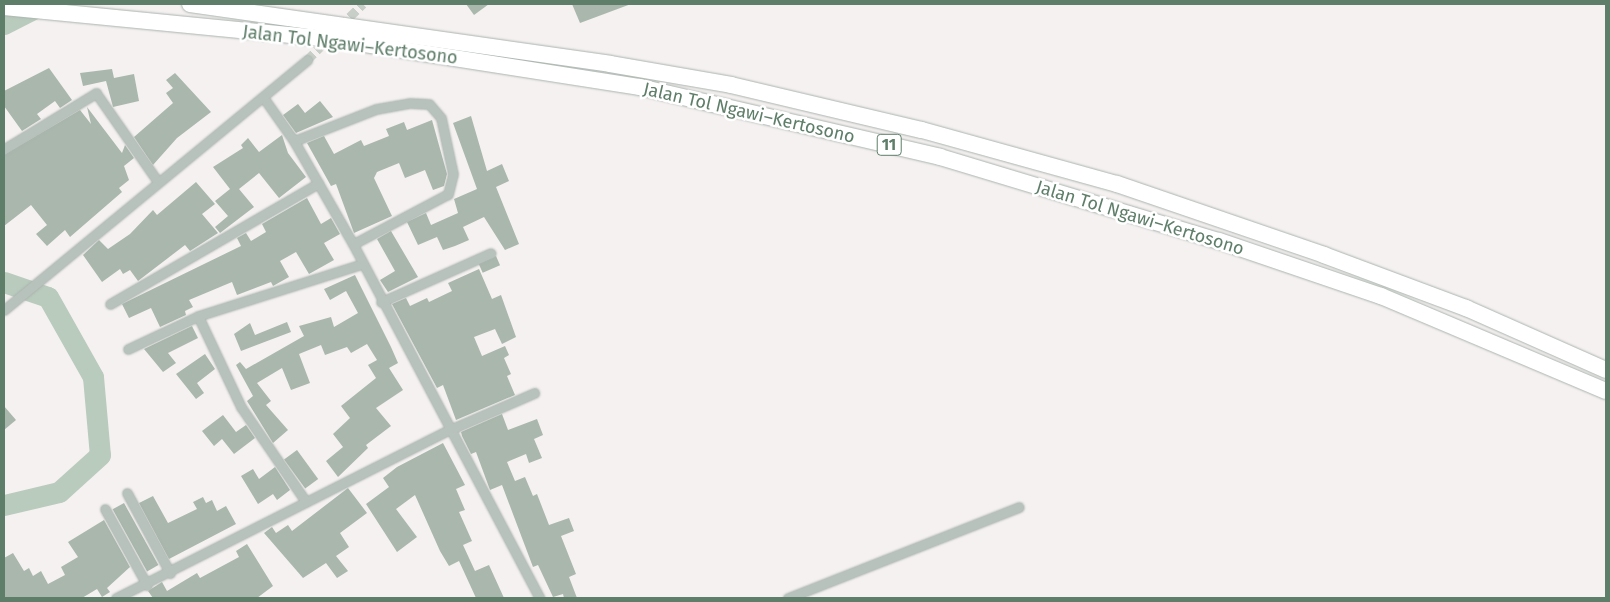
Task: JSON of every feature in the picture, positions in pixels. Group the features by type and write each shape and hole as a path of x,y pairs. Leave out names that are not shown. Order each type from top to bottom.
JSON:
{"highway":[{"name":"Jalan Tol Ngawi–Kertosono","path":"190,4 610,64 731,86 922,130 1117,184 1324,255 1466,308 1606,370"},
{"name":"Jalan Tol Ngawi–Kertosono","path":"4,7 338,40 640,87 940,157 1219,241 1381,296 1606,391"}],"street":[{"path":"4,310 307,60"},
{"path":"4,149 96,93 158,182"},
{"path":"263,97 294,141 353,244 449,430 540,598"},
{"path":"294,141 376,110 410,103 429,104 441,118 453,174 448,194 353,244"},
{"path":"110,304 319,183"},
{"path":"382,302 491,253"},
{"path":"128,349 198,316 362,264"},
{"path":"198,316 240,407 306,502"},
{"path":"116,598 128,596 306,502 449,430 534,393"},
{"path":"127,493 170,573"},
{"path":"788,598 1019,507"},
{"path":"105,509 147,585"}],"building":[{"path":"466,4 489,4 474,15"},
{"path":"572,4 631,4 580,23"},
{"path":"49,68 72,100 60,108 55,101 37,114 41,119 22,131 4,106 4,91"},
{"path":"112,69 114,78 134,74 139,101 113,107 106,81 83,86 80,73"},
{"path":"175,73 211,112 177,138 153,165 134,137 173,103 166,93 173,88 166,80"},
{"path":"320,101 333,117 296,133 283,115 298,104 305,113"},
{"path":"87,107 122,153 125,145 134,158 124,166 129,180 119,188 122,192 70,237 65,230 47,246 36,234 47,225 31,205 4,226 4,155 80,110 91,124"},
{"path":"471,116 487,171 502,164 509,181 496,187 519,244 505,250 484,217 463,227 469,240 455,246 443,250 437,237 418,245 407,222 426,213 431,225 458,213 454,199 477,189 453,123"},
{"path":"432,120 447,174 444,186 433,190 425,170 405,178 399,163 377,172 374,178 392,216 354,233 336,184 331,186 307,143 324,136 334,154 361,140 364,146 389,136 386,129 404,122 407,130"},
{"path":"282,135 288,153 306,177 279,198 259,173 239,189 254,207 220,233 215,227 228,216 215,201 230,189 213,167 243,148 241,145 248,138 259,152"},
{"path":"196,182 215,204 202,214 218,233 190,251 185,245 138,281 130,270 123,274 120,269 102,282 83,255 99,240 108,249 130,234 153,210 157,215"},
{"path":"307,198 321,224 331,218 340,234 324,243 334,260 309,274 296,252 280,261 289,277 273,286 271,282 237,295 232,282 189,300 193,307 185,311 186,315 160,327 151,308 129,318 122,304 241,246 237,238 246,233 251,241 266,232 262,224"},
{"path":"391,231 418,277 388,292 380,280 395,271 377,239"},
{"path":"496,256 500,265 483,273 479,264"},
{"path":"479,269 492,299 501,295 516,337 502,344 495,329 474,337 482,356 505,346 509,355 504,358 511,374 507,376 515,395 456,420 443,385 437,388 392,304 406,298 410,306 427,298 429,302 452,291 448,283"},
{"path":"355,275 398,363 389,368 403,390 376,408 391,426 366,445 368,448 338,477 326,461 343,447 333,434 350,418 341,406 376,378 368,365 377,360 367,344 351,353 347,347 325,355 321,345 299,354 310,383 291,390 282,368 257,383 271,401 266,405 288,430 273,443 247,401 253,396 236,365 240,362 246,369 304,336 299,326 331,317 334,327 358,313 346,291 330,300 324,289"},
{"path":"287,322 291,332 241,351 234,334 250,323 255,335"},
{"path":"192,326 198,338 168,353 176,363 163,372 144,349"},
{"path":"205,354 215,369 197,383 204,393 196,399 176,374"},
{"path":"4,406 16,420 4,430"},
{"path":"502,414 508,430 537,419 543,435 534,439 542,458 529,463 526,454 507,462 515,481 525,477 533,496 537,494 549,525 569,518 574,531 561,536 576,574 569,577 577,598 564,598 563,594 553,597 538,565 533,567 502,485 490,490 476,452 471,454 462,436 461,432"},
{"path":"223,415 236,432 246,425 255,438 234,454 222,439 214,446 202,431"},
{"path":"443,443 465,485 456,489 465,510 459,512 472,541 463,545 475,571 489,565 504,598 476,598 459,561 449,566 440,551 415,495 396,509 417,537 397,552 366,504 389,487 383,478 397,467"},
{"path":"297,450 318,479 305,489 284,459"},
{"path":"275,467 290,490 277,500 273,494 258,504 241,476 253,469 259,479"},
{"path":"348,488 367,513 340,533 349,547 336,556 348,571 337,578 326,563 303,578 264,533 272,527 276,533 288,525 292,531"},
{"path":"153,496 168,523 197,509 193,502 203,497 206,503 212,500 217,511 226,506 236,524 169,559 139,503"},
{"path":"124,503 158,565 147,571 113,509"},
{"path":"104,520 130,567 107,588 110,592 102,597 97,589 82,598 4,598 4,558 13,553 24,571 29,568 33,576 41,571 48,584 65,575 61,567 78,557 68,542"},
{"path":"247,544 273,586 257,598 153,598 148,591 162,582 167,591 197,573 200,578 239,557 236,551"}],"waterway":[{"path":"4,24 43,4"},
{"path":"4,282 48,297 93,377 100,455 59,492 4,505"}],"tunnel":[{"path":"340,26 363,4"},
{"path":"307,60 328,39"}]}
